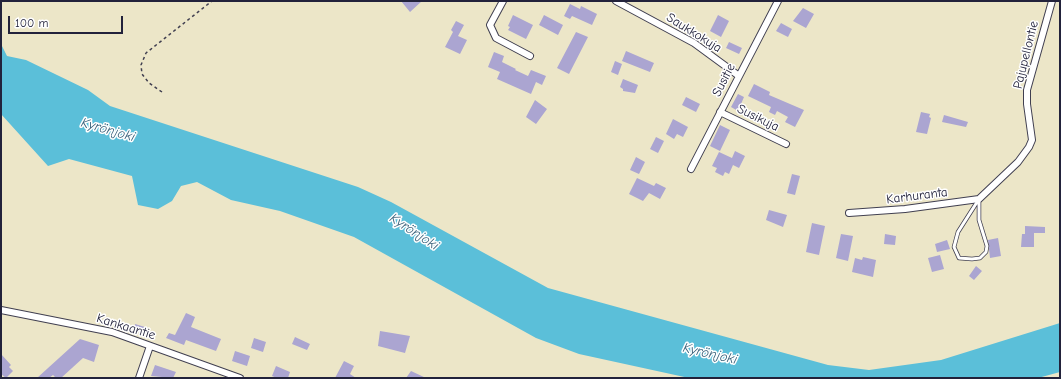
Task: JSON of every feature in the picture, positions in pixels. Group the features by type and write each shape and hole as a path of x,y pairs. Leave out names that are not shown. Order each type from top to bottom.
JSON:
{"street":[{"path":"503,1 490,25 496,38 530,56"},
{"name":"Saukkokuja","path":"616,1 694,43 739,76"},
{"name":"Susitie","path":"691,169 778,1"},
{"name":"Pajupellontie","path":"979,199 1018,162 1029,147 1032,140 1027,104 1027,90 1052,1"},
{"name":"Susikuja","path":"720,112 786,144"},
{"name":"Karhuranta","path":"849,213 905,209 979,199"},
{"name":"Kankaantie","path":"1,310 112,332 240,378"},
{"path":"139,378 150,346"}],"lane":[{"path":"979,199 979,220 987,246 986,252 980,258 972,260 959,258 954,247 958,232 979,199"}],"path":[{"path":"162,92 149,83 142,74 141,65 146,53 212,1"}],"water":[{"name":"Kyrönjoki","path":"1,44 7,56 26,60 88,90 110,106 358,187 391,202 548,288 828,365 869,370 941,360 1060,323 1060,372 1038,378 689,378 579,354 536,338 354,237 280,211 231,200 197,182 181,186 172,201 158,209 138,205 132,176 69,159 48,166 1,114"}],"building":[{"path":"401,1 422,1 410,12"},
{"path":"570,4 580,9 581,6 597,14 592,25 572,16 570,19 564,16"},
{"path":"803,8 814,14 806,28 793,21"},
{"path":"513,15 533,25 526,39 508,30 510,27 508,26"},
{"path":"544,15 563,25 558,35 539,25"},
{"path":"718,15 729,21 721,37 710,31"},
{"path":"456,21 464,25 458,36 467,40 460,54 445,47 453,32 451,30"},
{"path":"781,23 792,29 788,37 776,31"},
{"path":"576,32 588,37 569,74 557,68"},
{"path":"729,42 742,48 739,54 726,48"},
{"path":"626,51 654,63 650,72 622,61"},
{"path":"494,52 504,56 502,62 528,76 531,70 546,76 542,85 536,82 531,94 497,79 500,72 488,67"},
{"path":"615,61 622,64 618,75 611,72"},
{"path":"623,79 638,85 635,93 623,91 620,87"},
{"path":"754,84 770,92 769,95 804,110 795,127 785,122 788,117 777,111 775,115 769,112 771,107 748,96"},
{"path":"738,94 744,97 738,111 731,107"},
{"path":"686,97 700,104 696,112 682,105"},
{"path":"535,100 547,109 536,124 526,117"},
{"path":"921,112 930,114 929,117 931,118 927,134 916,132"},
{"path":"944,115 968,122 966,127 942,122"},
{"path":"673,119 688,127 683,137 677,134 674,139 666,134"},
{"path":"720,125 730,130 720,151 710,146"},
{"path":"656,137 664,141 658,153 650,149"},
{"path":"735,151 745,156 739,168 733,165 729,174 725,172 723,176 715,172 717,168 712,166 719,152 732,158"},
{"path":"636,157 645,162 639,174 630,170"},
{"path":"792,174 800,176 795,195 787,193"},
{"path":"637,178 654,186 656,183 666,188 660,199 649,193 643,201 629,194"},
{"path":"769,210 787,215 783,227 766,220"},
{"path":"812,223 825,226 819,255 806,252"},
{"path":"1025,226 1045,227 1045,233 1034,233 1034,247 1021,247 1022,234 1025,234"},
{"path":"841,234 853,236 848,261 836,258"},
{"path":"885,234 896,236 895,245 884,244"},
{"path":"998,238 1001,256 990,258 988,240"},
{"path":"947,240 950,249 937,252 935,244"},
{"path":"940,255 944,269 932,272 928,258"},
{"path":"863,257 876,260 873,277 852,272 855,258 862,260"},
{"path":"976,266 982,271 974,280 969,276"},
{"path":"186,313 195,317 191,327 221,339 216,351 186,340 184,345 166,338 169,333 175,335"},
{"path":"135,324 145,327 143,333 134,331"},
{"path":"380,331 410,336 405,353 378,346"},
{"path":"295,337 310,344 307,350 292,344"},
{"path":"254,338 266,342 263,352 251,348"},
{"path":"80,339 99,345 94,362 83,358 61,378 56,378 53,375 49,378 37,378"},
{"path":"235,351 250,356 247,366 232,361"},
{"path":"1,354 11,365 9,367 13,371 6,378 1,374"},
{"path":"344,361 354,366 350,374 356,378 335,378"},
{"path":"155,365 176,372 173,378 151,376"},
{"path":"276,366 290,372 288,378 277,378 272,376"},
{"path":"411,371 426,378 406,378"}]}
